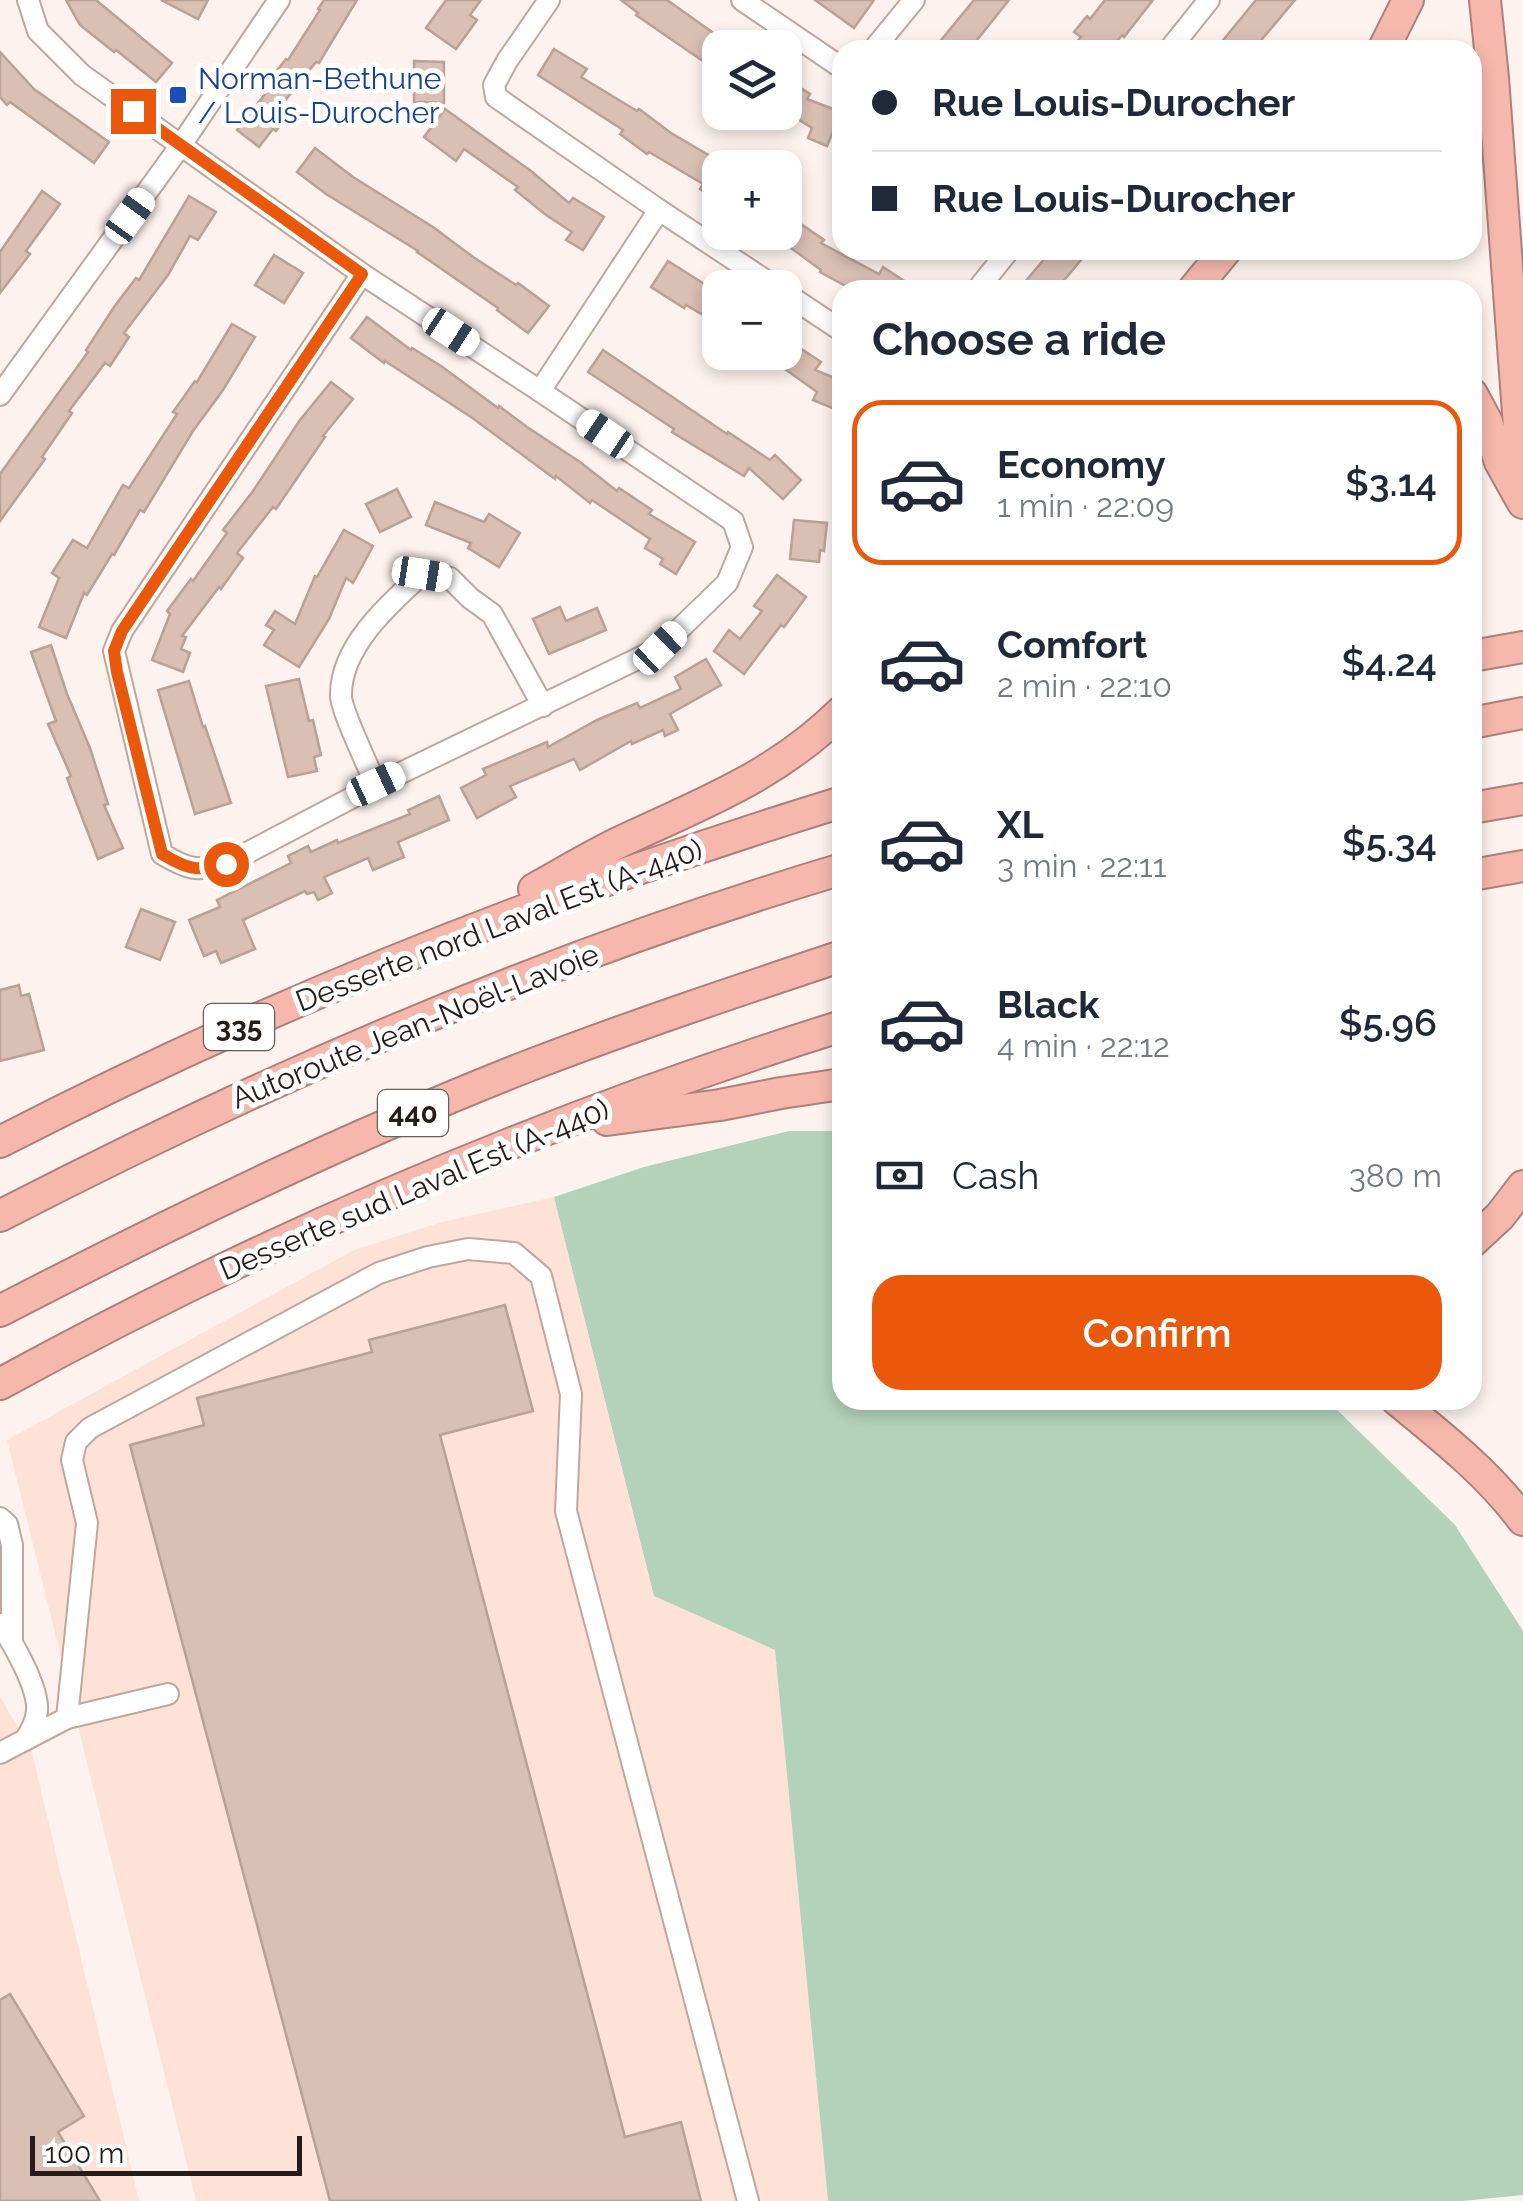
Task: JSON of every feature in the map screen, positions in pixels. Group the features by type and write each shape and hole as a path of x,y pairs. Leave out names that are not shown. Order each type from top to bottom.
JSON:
{"highway":[{"path":"1389,40 1408,0"},
{"path":"1484,0 1523,480"},
{"path":"1201,280 1218,260"},
{"path":"1482,414 1500,462 1523,503"},
{"path":"1482,654 1523,647"},
{"path":"1482,721 1523,713"},
{"name":"335","path":"444,940 614,845 759,776 797,751 832,720"},
{"path":"1482,806 1523,800"},
{"name":"Desserte nord Laval Est (A-440)","path":"0,1142 247,1023 444,940 620,874 832,805"},
{"path":"1482,873 1523,866"},
{"name":"Autoroute Jean-Noël-Lavoie","path":"0,1216 168,1131 401,1027 622,942 832,872"},
{"name":"440","path":"0,1311 236,1192 420,1110 610,1035 832,959"},
{"name":"Desserte sud Laval Est (A-440)","path":"0,1384 250,1256 400,1189 555,1127 832,1029"},
{"path":"555,1127 832,1085"},
{"path":"0,1125 37,1124"},
{"path":"1482,1233 1523,1186"},
{"path":"1409,1410 1468,1460 1523,1520"}],"street":[{"path":"28,0 38,32 82,75 362,274 733,521 742,548 727,583 660,648 376,784 226,864 203,870 181,866 162,854 114,651 122,631 362,274"},
{"path":"0,395 181,145 279,0"},
{"path":"549,0 494,85 496,98 750,270"},
{"path":"742,0 832,61"},
{"path":"881,40 914,0"},
{"path":"1177,40 1209,0"},
{"path":"540,391 659,210"},
{"path":"985,280 1001,260"},
{"path":"802,304 832,324"},
{"path":"376,784 340,698 347,664 375,618 422,574 450,578 492,614 542,706"},
{"path":"67,1718 87,1522 72,1460 76,1442 90,1428 378,1273 468,1248 514,1253 540,1276 553,1319 570,1394 566,1511 748,2201"},
{"path":"0,1518 12,1544 6,1621 38,1704 37,1716 25,1740"},
{"path":"0,1752 67,1718 168,1694"}],"shaded area":[{"path":"554,1197 654,1596 775,1650 828,2201 196,2201 7,1440 354,1250 442,1222"},
{"path":"0,1697 31,1749 139,2201 0,2201"}],"green space":[{"path":"789,1131 832,1131 832,1410 1337,1410 1455,1525 1523,1631 1523,2195 1462,2201 828,2201 775,1650 654,1596 554,1197 644,1167"}],"building":[{"path":"66,0 96,0 172,63 156,82 80,25"},
{"path":"161,0 208,0 198,19"},
{"path":"324,0 357,0 319,63 276,112 285,119 259,147 237,130 265,94 261,90 288,60"},
{"path":"446,0 481,0 470,15 477,20 456,49 426,28"},
{"path":"621,0 667,0 709,30 702,30 702,60 636,15"},
{"path":"815,0 874,0 854,28"},
{"path":"974,0 1009,0 977,40 941,40"},
{"path":"1105,0 1153,0 1118,40 1078,40 1081,37 1074,32 1087,16 1090,19"},
{"path":"1256,0 1295,0 1261,40 1223,40"},
{"path":"554,49 587,69 581,77 639,109 702,151 702,183 647,154 620,134 623,130 538,75"},
{"path":"0,52 34,89 109,142 94,163 0,97"},
{"path":"414,61 444,62 444,103 414,102"},
{"path":"802,89 810,94 807,99 832,109 832,134 827,146 808,138 812,128 802,122"},
{"path":"445,109 569,203 573,198 604,217 583,250 566,240 572,232 515,190 518,187 464,149 456,161 424,137"},
{"path":"315,148 549,306 528,333 418,251 297,172"},
{"path":"42,191 60,204 26,251 30,254 0,293 0,252"},
{"path":"189,196 216,212 198,240 190,236 168,275 124,333 129,337 110,366 105,363 69,411 72,413 42,457 45,459 0,521 0,474 88,352 114,307 136,278 139,280"},
{"path":"802,225 832,249 832,260 853,260 879,274 883,267 903,280 835,280 794,250 802,250"},
{"path":"274,255 303,273 284,303 255,285"},
{"path":"1044,260 1081,260 1064,280 1026,280"},
{"path":"668,261 702,283 702,314 686,305 684,308 651,287"},
{"path":"367,317 695,542 676,574 660,564 663,559 645,548 650,539 592,500 590,503 471,417 351,338"},
{"path":"232,324 255,337 144,512 140,510 114,555 87,595 84,593 66,638 39,627 59,578 52,573 73,540 87,548 123,485 129,488 177,414 173,412 197,382"},
{"path":"802,349 821,362 815,370 832,377 832,408 813,400 817,392 786,370 802,370"},
{"path":"603,350 727,434 770,460 775,455 801,480 783,499 749,468 744,476 672,432 674,429 588,372"},
{"path":"331,382 353,399 323,436 276,509 273,507 237,553 243,558 221,589 182,636 186,637 181,649 190,653 183,672 152,660 170,614 167,611 193,581 227,533 223,530"},
{"path":"397,489 411,517 380,532 366,504"},
{"path":"435,502 484,522 489,514 520,533 499,567 468,548 471,543 426,525"},
{"path":"794,520 827,523 819,562 790,559"},
{"path":"344,530 373,546 353,583 346,578 329,619 299,667 264,645 274,630 266,625 275,611 295,624 315,576"},
{"path":"777,575 806,597 744,674 714,651 729,630 740,639 762,611 754,606"},
{"path":"560,607 566,621 597,608 606,630 549,654 533,619"},
{"path":"51,645 90,748 108,804 104,805 123,848 98,859 67,778 71,776 48,724 56,721 31,652"},
{"path":"706,659 721,685 670,714 678,730 665,736 663,730 632,744 631,741 580,770 574,759 510,786 516,797 477,818 461,788 486,775 483,769 547,742 548,747 597,720 637,703 640,708 681,689 675,677"},
{"path":"299,679 321,755 314,757 317,771 288,777 266,686"},
{"path":"189,681 231,803 195,814 158,690"},
{"path":"439,796 449,820 398,842 404,857 373,870 368,858 324,877 332,893 318,900 314,892 305,891 243,920 255,949 221,963 216,951 204,956 189,920 220,907 217,900 291,863 288,856 308,846 311,852 337,840 338,843 410,814 408,810"},
{"path":"141,909 175,922 160,960 126,947"},
{"path":"19,985 21,996 29,994 44,1050 0,1061 0,990"},
{"path":"505,1305 533,1411 440,1435 625,2137 681,2122 701,2201 330,2201 130,1445 204,1425 197,1398 372,1352 369,1340"},
{"path":"10,1994 84,2116 58,2132 100,2201 0,2201 0,2000"}],"place":[{"name":"Norman-Bethune / Louis-Durocher","path":"178,95"}],"route":[{"path":"133,111 362,274 122,631 114,651 162,854 181,866 203,870 226,864"}]}
